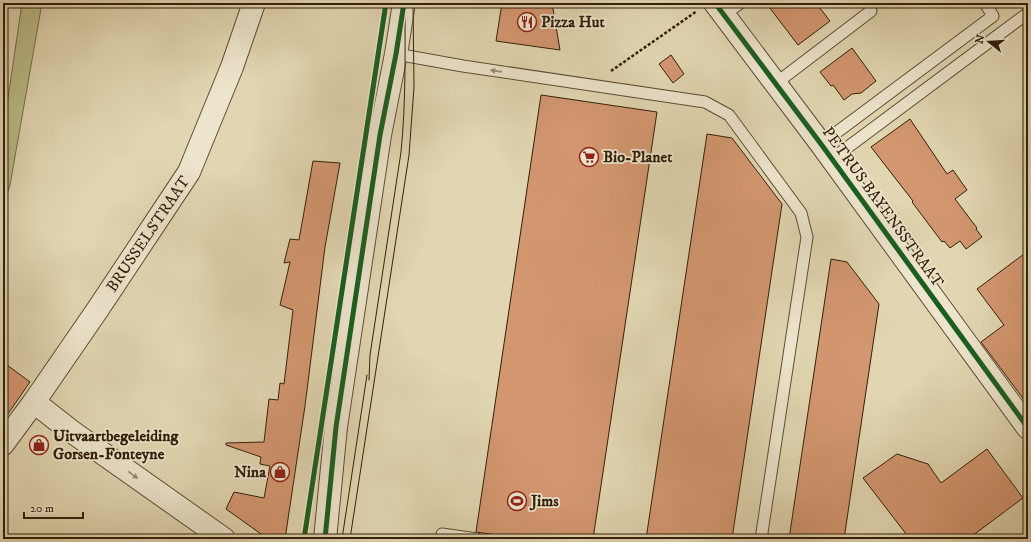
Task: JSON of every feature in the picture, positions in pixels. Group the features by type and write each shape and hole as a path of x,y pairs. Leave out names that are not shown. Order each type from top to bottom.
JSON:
{"street":[{"name":"BRUSSELSTRAAT","path":"3,444 34,402 190,172 232,68 254,3"},
{"path":"325,539 336,426 380,135 396,54 404,3"},
{"name":"PETRUS BAYENSSTRAAT","path":"719,6 1028,428"},
{"path":"34,402 224,539"}],"lane":[{"path":"826,151 993,16 985,3"},
{"path":"775,84 871,11"},
{"path":"826,151 1028,14"},
{"path":"396,54 463,66 705,102 729,115 801,213 807,237 761,539"},
{"path":"442,534 477,539"}],"path":[{"path":"611,72 719,6"}],"green space":[{"path":"22,3 42,3 10,185 3,209 3,132"}],"building":[{"name":"Pizza Hut","path":"502,3 552,3 560,50 496,41"},
{"path":"766,3 816,3 830,21 798,45"},
{"path":"852,48 876,81 861,93 852,94 844,100 833,85 831,86 820,72"},
{"path":"671,55 684,74 673,83 659,64"},
{"path":"541,95 657,112 593,539 525,539 476,532"},
{"path":"910,119 947,174 953,170 967,190 955,199 982,237 966,249 960,241 950,248 944,241 942,242 912,202 913,201 871,147"},
{"path":"707,134 732,138 782,204 732,539 646,539"},
{"path":"313,161 340,163 325,247 305,406 285,539 268,539 226,509 234,492 264,498 270,466 260,464 261,457 226,445 226,443 264,442 269,399 278,400 280,383 284,384 293,310 280,305 290,262 284,263 290,239 299,240"},
{"path":"1028,251 1028,405 981,342 1004,325 977,289"},
{"path":"831,259 847,262 879,304 844,539 789,539"},
{"path":"3,362 30,382 3,421"},
{"path":"987,449 1023,498 968,539 910,539 863,478 897,454 928,464 941,483"}],"tram line":[{"path":"369,380 370,355 403,133 405,3"},
{"path":"350,539 409,155 414,87 413,3"},
{"path":"342,539 367,375"}],"railway":[{"path":"3,15 5,3"}],"cycle path":[{"path":"304,539 386,3"},
{"path":"325,539 336,427 380,135 396,54 404,3"},
{"path":"715,3 821,144 1028,428"}],"place":[{"name":"Pizza Hut","path":"527,22"},
{"name":"Bio-Planet","path":"589,157"},
{"name":"Uitvaartbegeleiding Gorsen-Fonteyne","path":"39,445"},
{"name":"Nina","path":"280,472"},
{"name":"Jims","path":"517,501"}]}
